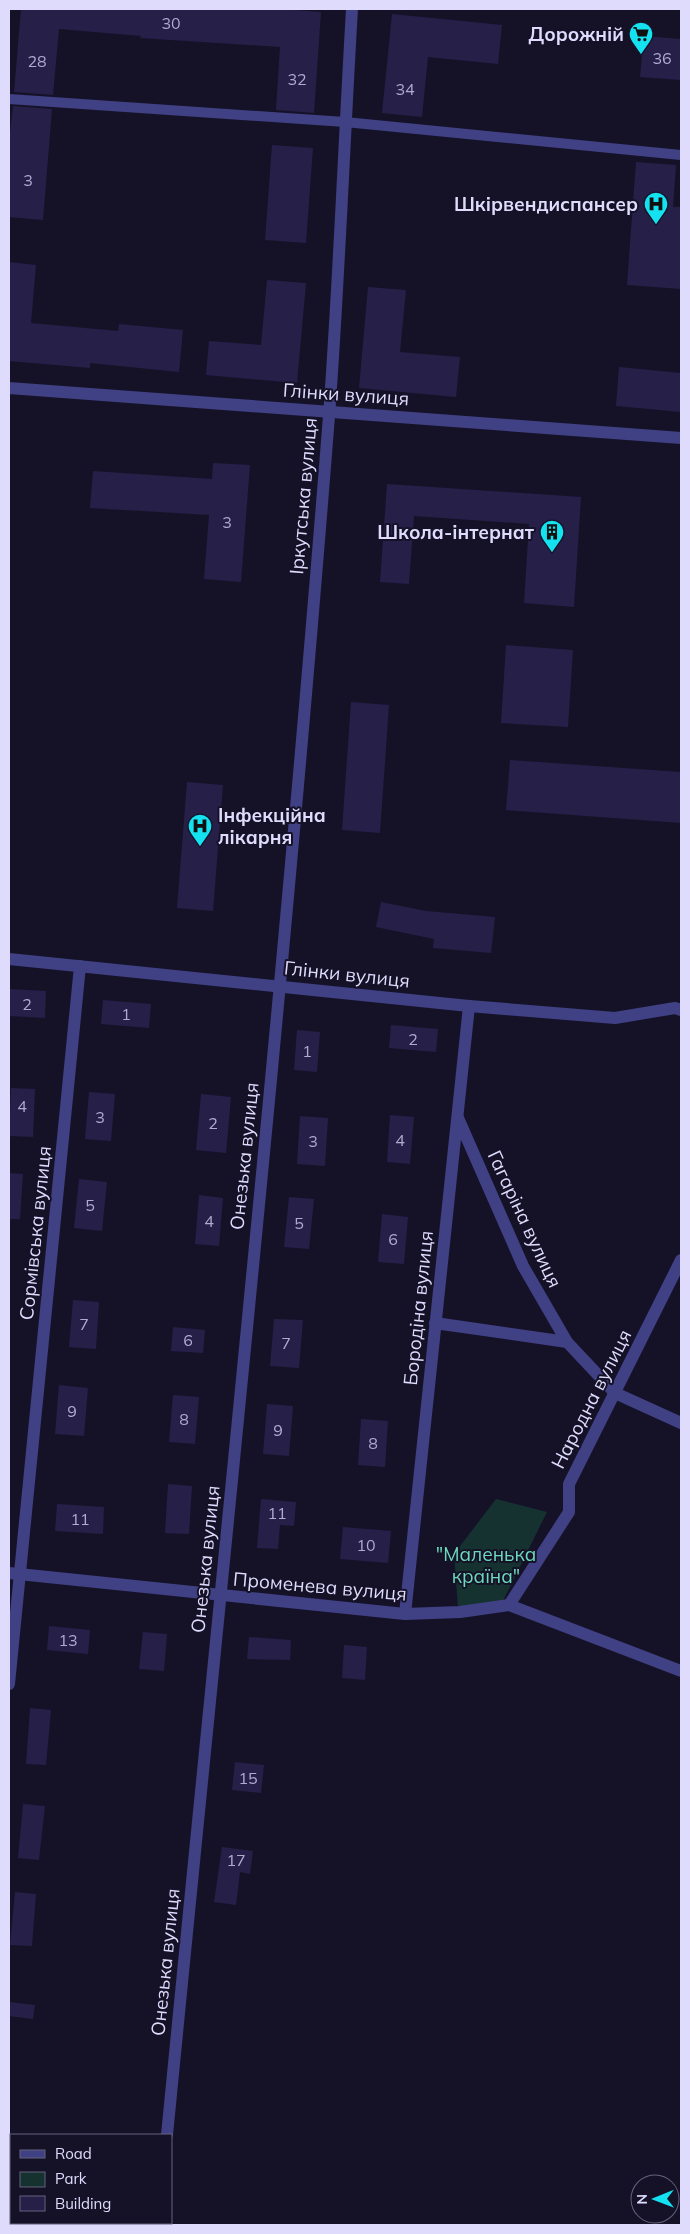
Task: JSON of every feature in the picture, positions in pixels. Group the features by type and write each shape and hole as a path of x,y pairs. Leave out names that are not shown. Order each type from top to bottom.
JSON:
{"street":[{"name":"Іркутська вулиця","path":"279,986 329,412 352,9"},
{"name":"Глінки вулиця","path":"9,388 681,438"},
{"name":"Глінки вулиця","path":"9,959 469,1006 615,1018 675,1008 681,1010"},
{"name":"Сормівська вулиця","path":"9,1684 14,1574 80,966"},
{"name":"Онезька вулиця","path":"167,2134 279,986"},
{"name":"Бородіна вулиця","path":"406,1614 469,1006"},
{"name":"Гагаріна вулиця","path":"457,1115 522,1266 567,1342 615,1393 681,1423"},
{"name":"Народна вулиця","path":"509,1605 569,1512 570,1484 681,1260"},
{"path":"435,1323 567,1342"},
{"name":"Променева вулиця","path":"14,1574 406,1614 460,1612 509,1605"},
{"path":"509,1605 681,1670"}],"lane":[{"path":"9,99 345,122 681,155"}],"green space":[{"name":"\"Маленька країна\"","path":"496,1499 547,1512 503,1601 458,1608 454,1554"}],"building":[{"path":"21,9 281,9 321,12 314,113 276,110 280,47 140,38 141,36 59,29 53,95 14,92"},
{"path":"392,14 502,25 498,64 428,57 422,117 382,113"},
{"path":"644,36 681,39 681,80 640,77"},
{"path":"13,106 52,109 43,220 9,217 9,142"},
{"path":"272,145 313,148 306,243 265,240"},
{"name":"Шкірвендиспансер","path":"636,162 676,165 673,207 681,207 681,289 627,285"},
{"path":"9,262 36,265 31,323 118,331 119,324 183,330 179,372 90,363 90,368 9,361"},
{"path":"267,280 306,283 297,383 206,375 209,341 261,345"},
{"path":"368,287 406,290 400,352 460,357 456,397 359,388"},
{"path":"619,367 681,373 681,412 616,406"},
{"path":"213,463 250,465 241,582 204,579 209,515 90,508 93,471 212,479"},
{"name":"Школа-інтернат","path":"387,484 581,497 574,607 524,603 529,524 414,516 409,584 380,582"},
{"path":"506,645 573,650 568,727 501,723"},
{"path":"351,702 389,705 380,833 342,830"},
{"path":"510,760 681,772 681,823 506,810"},
{"name":"Інфекційна лікарня","path":"187,782 223,785 213,911 177,908"},
{"path":"381,902 426,911 495,917 491,953 433,948 434,939 376,927"},
{"path":"9,989 46,991 45,1018 9,1016"},
{"path":"103,1000 151,1004 149,1028 101,1024"},
{"path":"391,1025 438,1029 436,1052 389,1048"},
{"path":"297,1030 320,1032 317,1072 294,1070"},
{"path":"11,1088 35,1089 33,1137 9,1136"},
{"path":"89,1092 115,1094 111,1141 85,1139"},
{"path":"201,1094 231,1097 226,1153 196,1150"},
{"path":"390,1115 414,1117 410,1164 387,1162"},
{"path":"300,1116 328,1118 325,1166 297,1164"},
{"path":"9,1173 23,1174 20,1219 9,1219"},
{"path":"79,1179 107,1182 102,1231 74,1228"},
{"path":"199,1195 223,1198 219,1246 195,1244"},
{"path":"289,1197 314,1199 309,1249 284,1247"},
{"path":"382,1214 408,1217 404,1264 378,1262"},
{"path":"73,1300 99,1302 96,1349 69,1347"},
{"path":"274,1319 303,1320 299,1368 270,1366"},
{"path":"173,1327 205,1330 203,1353 171,1351"},
{"path":"59,1385 88,1388 84,1436 55,1434"},
{"path":"173,1395 199,1397 195,1444 169,1442"},
{"path":"267,1404 293,1406 289,1456 263,1454"},
{"path":"361,1419 388,1421 385,1467 358,1465"},
{"path":"168,1484 192,1486 189,1534 165,1533"},
{"path":"261,1499 296,1502 294,1526 280,1525 278,1549 257,1548"},
{"path":"57,1504 104,1507 103,1534 55,1531"},
{"path":"343,1527 391,1531 388,1563 340,1559"},
{"path":"49,1626 90,1630 88,1654 47,1650"},
{"path":"143,1632 167,1634 164,1671 139,1669"},
{"path":"249,1637 291,1640 290,1660 247,1659"},
{"path":"344,1645 367,1647 365,1680 342,1678"},
{"path":"30,1708 51,1710 46,1765 26,1764"},
{"path":"235,1762 264,1765 261,1793 232,1790"},
{"path":"23,1804 45,1806 39,1860 18,1858"},
{"path":"222,1847 253,1851 250,1874 240,1872 236,1905 214,1902"},
{"path":"15,1892 36,1894 32,1946 10,1945"},
{"path":"9,2002 35,2005 33,2019 9,2016"}],"place":[{"name":"Дорожній","path":"641,55"},
{"name":"Шкірвендиспансер","path":"656,225"},
{"name":"Школа-інтернат","path":"552,553"},
{"name":"Інфекційна лікарня","path":"200,847"}]}
